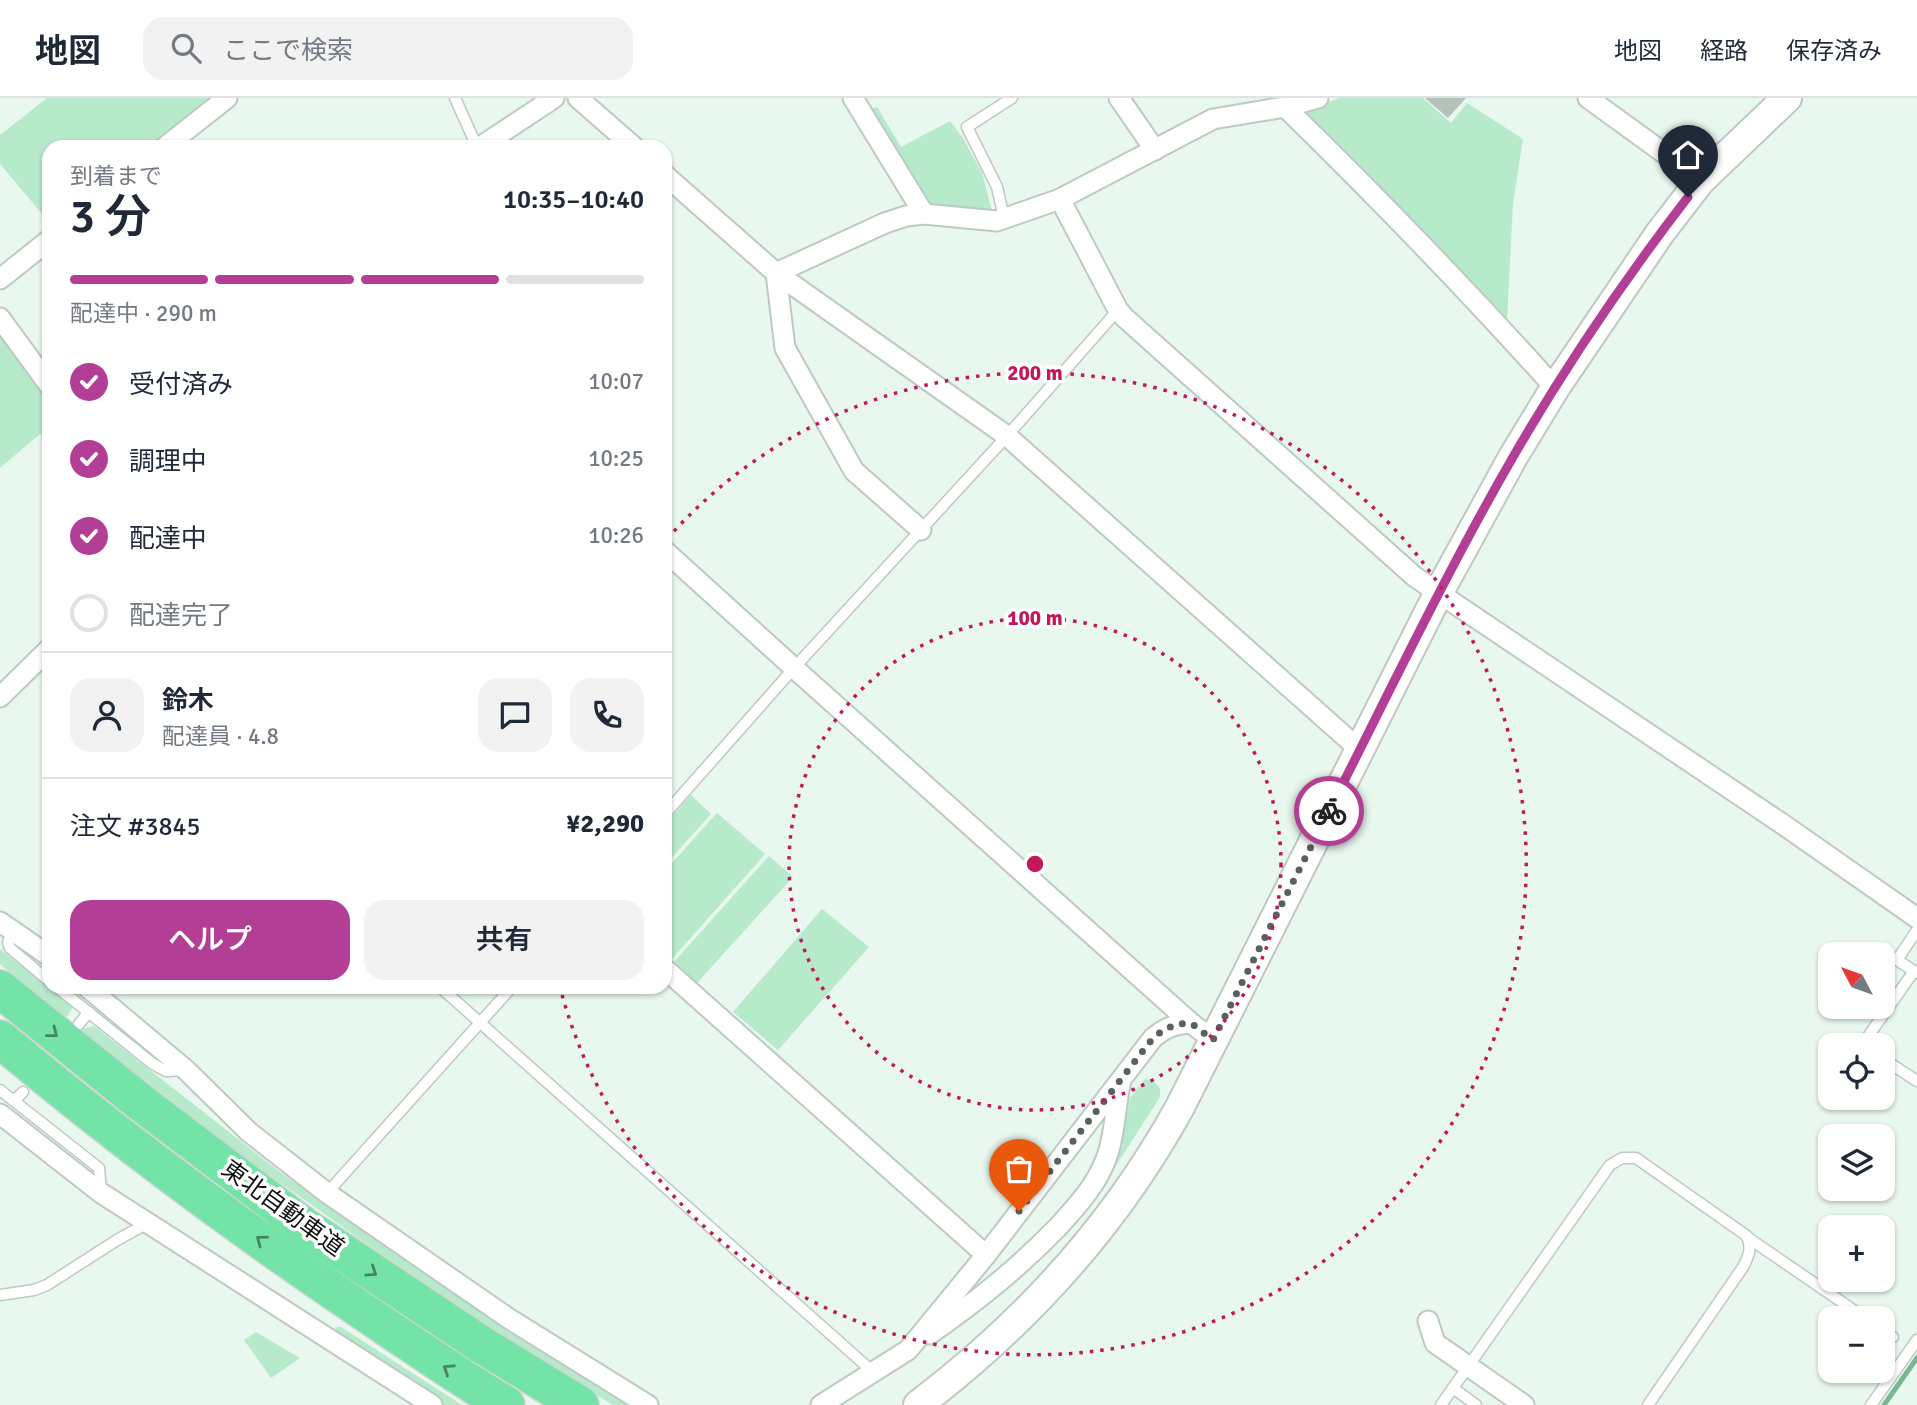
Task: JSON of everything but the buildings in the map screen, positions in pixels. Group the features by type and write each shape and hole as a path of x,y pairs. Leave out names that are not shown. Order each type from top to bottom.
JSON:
{"highway":[{"name":"東北自動車道","path":"0,989 139,1102 305,1227 482,1345 580,1405"},
{"name":"東北自動車道","path":"0,1039 115,1132 283,1257 460,1377 506,1405"}],"main road":[{"path":"918,1405 948,1383 1009,1330 1068,1268 1129,1191 1161,1141 1439,592 1513,457 1555,388 1660,233 1701,180 1787,98"}],"street":[{"path":"174,140 227,98"},
{"path":"489,140 554,98"},
{"path":"578,98 626,140"},
{"path":"853,98 923,214"},
{"path":"1119,98 1155,150"},
{"path":"776,274 885,223 906,216 923,214 997,221 1060,199 1213,119 1285,107 1318,98"},
{"path":"1588,98 1701,180"},
{"path":"1285,107 1459,283 1555,388"},
{"path":"672,181 776,274 1007,436 1360,750"},
{"path":"1060,199 1118,310 1125,318 1415,576 1917,918"},
{"path":"0,279 42,246"},
{"path":"776,274 785,348 854,471 921,530"},
{"path":"0,318 42,375"},
{"path":"672,557 1213,1040"},
{"path":"0,697 42,656"},
{"path":"6,926 42,951"},
{"path":"672,975 986,1255"},
{"path":"95,994 186,1070 249,1132 327,1193 508,1318 648,1405"},
{"path":"908,1350 986,1255 1153,1038 1163,1029 1175,1024 1191,1023"},
{"path":"821,1405 908,1350 994,1287 1030,1256 1075,1209 1097,1180 1107,1157 1121,1080"},
{"path":"7,1108 101,1193 432,1405"},
{"path":"1428,1321 1435,1343 1524,1405"}],"lane":[{"path":"455,98 475,140"},
{"path":"1004,218 997,187 967,127 1012,98"},
{"path":"672,806 793,668 1007,436 1118,310"},
{"path":"6,926 10,948 42,975"},
{"path":"1871,1033 1915,972 1897,960 1917,930"},
{"path":"66,994 153,1064 166,1071 186,1070"},
{"path":"448,994 872,1371"},
{"path":"327,1193 506,994"},
{"path":"79,1024 89,1012"},
{"path":"1895,1067 1917,1081"},
{"path":"0,1090 7,1108 23,1092"},
{"path":"1441,1405 1610,1166 1622,1158 1636,1158 1848,1306"},
{"path":"0,1295 34,1290 47,1285 149,1223"},
{"path":"1648,1405 1743,1267 1749,1256 1750,1244 1747,1236"},
{"path":"1871,1405 1917,1340"},
{"path":"1453,1388 1476,1405"}],"green space":[{"path":"47,98 210,98 157,140 42,140 42,214 0,164 0,135"},
{"path":"1339,98 1423,98 1451,123 1467,103 1523,139 1513,203 1507,322 1304,113"},
{"path":"877,107 901,147 950,121 963,138 982,173 992,211 924,206 867,110"},
{"path":"0,334 42,391 42,435 40,434 0,468"},
{"path":"691,795 711,814 672,857 672,816"},
{"path":"717,813 765,854 672,959 672,863"},
{"path":"769,856 793,877 697,983 674,962"},
{"path":"822,909 869,947 778,1050 733,1012"},
{"path":"0,949 42,982 42,994 58,994 73,1007 66,1018 0,964"},
{"path":"94,1026 281,1173 485,1314 632,1405 613,1405 537,1359 391,1261 248,1160 83,1033 82,1029"},
{"path":"1145,1079 1152,1080 1160,1088 1160,1097 1108,1178 1125,1125 1130,1098"},
{"path":"335,1327 341,1327 462,1405 440,1405 338,1335"},
{"path":"256,1332 300,1358 271,1378 244,1340"}],"waterway":[{"path":"1884,1405 1917,1358"}],"way so far":[{"path":"1019,1211 1153,1038 1163,1029 1175,1024 1191,1023 1213,1040 1329,811"}],"route":[{"path":"1329,811 1439,592 1513,457 1597,324 1688,197"}]}
